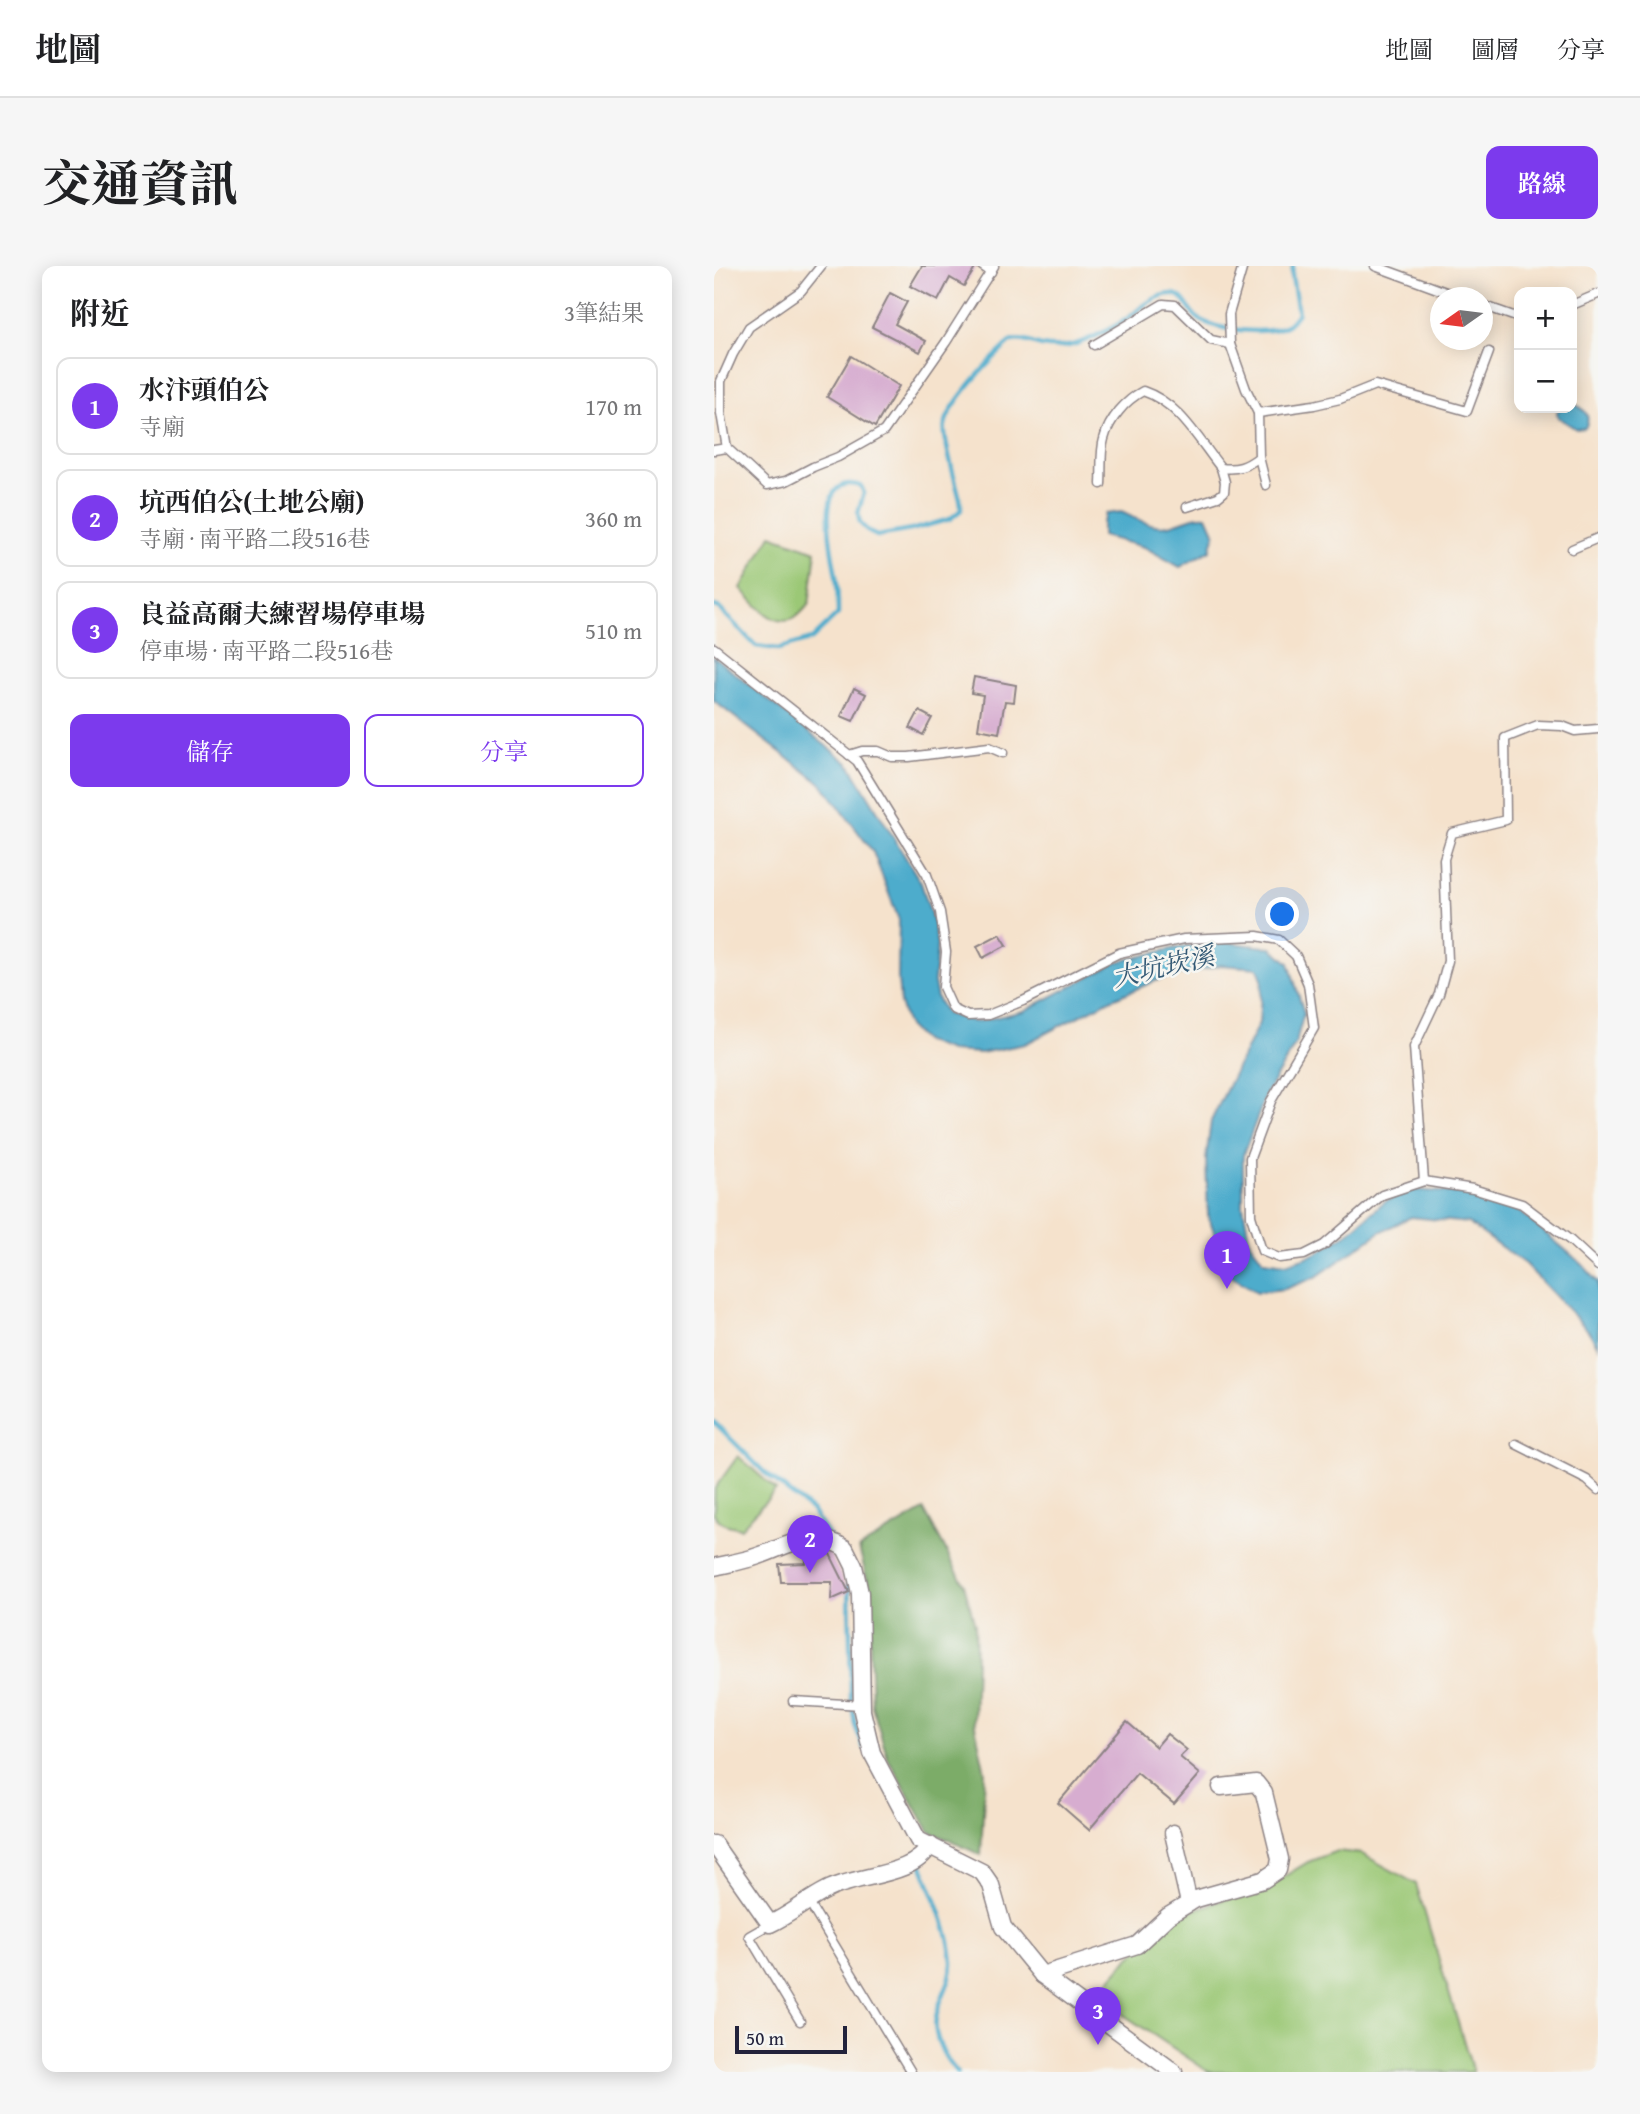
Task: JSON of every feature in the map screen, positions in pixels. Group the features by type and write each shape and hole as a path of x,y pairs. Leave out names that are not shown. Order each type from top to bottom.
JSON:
{"street":[{"path":"714,1567 754,1558 797,1540 831,1542 845,1548 854,1566 860,1593 862,1705 872,1753 918,1840 928,1849 982,1871 991,1885 1003,1927 1042,1975 1174,2072"},
{"path":"1042,1975 1137,1945 1168,1916 1196,1899 1264,1880 1278,1870 1280,1859 1264,1793 1256,1783 1221,1787"},
{"path":"1173,1833 1189,1903"},
{"path":"714,1844 770,1924 830,1888 908,1866 928,1849"}],"lane":[{"path":"821,266 801,291 749,327 733,354 722,381 721,413 727,448 767,485 786,481 838,457 884,430 993,269 982,266"},
{"path":"1243,266 1229,318 1230,341 1246,389 1258,413 1258,457 1266,485"},
{"path":"1376,266 1432,287"},
{"path":"1577,303 1598,294"},
{"path":"1094,345 1163,304 1175,305 1211,340 1230,341"},
{"path":"1493,309 1514,316"},
{"path":"1258,413 1327,402 1375,385 1467,411 1489,352"},
{"path":"1101,484 1103,439 1130,397 1143,391 1154,395 1177,411 1221,468 1224,492 1187,507"},
{"path":"714,450 727,448"},
{"path":"1221,468 1235,470 1249,465 1258,457"},
{"path":"1572,550 1598,538"},
{"path":"714,648 857,761 927,876 940,912 946,952 943,987 953,1009 968,1016 988,1015 1023,1001 1119,953 1184,939 1257,936 1279,940 1296,956 1308,984 1314,1028 1271,1101 1250,1158 1251,1216 1262,1251 1279,1258 1304,1255 1325,1245 1382,1195 1424,1181 1473,1189 1522,1204 1571,1241 1598,1266"},
{"path":"1424,1181 1413,1047 1439,994 1448,961 1444,859 1452,833 1506,820 1505,738 1538,725 1562,726 1575,731 1598,729"},
{"path":"849,755 862,751 878,751 892,757 909,757 989,747 1003,753"},
{"path":"1516,1444 1587,1480 1598,1490"},
{"path":"793,1701 862,1705"},
{"path":"808,1901 911,2072"},
{"path":"770,1924 749,1936 800,2021"}],"green space":[{"path":"771,535 816,551 809,605 798,616 788,620 773,618 741,588"},
{"path":"738,1456 776,1490 741,1528 722,1522 714,1513 715,1488"},
{"path":"924,1510 964,1584 975,1625 974,1721 985,1772 981,1855 929,1831 888,1758 872,1706 868,1583 859,1548"},
{"path":"1337,1851 1362,1854 1416,1884 1473,2072 1275,2072 1269,2069 1266,2072 1209,2072 1103,2001 1098,1993 1130,1957 1180,1915 1283,1877 1308,1862"}],"water":[{"path":"1577,406 1586,413 1588,420 1585,428 1576,429 1558,417 1557,413 1577,413"},
{"path":"1121,512 1157,526 1207,516 1215,534 1210,550 1180,567 1144,547 1102,536 1102,524 1106,514"},
{"name":"大坑崁溪","path":"714,657 849,764 921,883 933,920 937,944 934,982 937,998 946,1014 975,1022 1024,1011 1117,962 1180,947 1225,942 1272,948 1289,963 1304,1013 1295,1045 1267,1092 1243,1155 1243,1206 1250,1243 1264,1261 1286,1264 1315,1254 1351,1231 1385,1201 1415,1190 1471,1194 1519,1211 1582,1264 1598,1282 1598,1346 1587,1329 1525,1264 1468,1223 1411,1217 1380,1232 1316,1277 1285,1289 1257,1292 1230,1275 1208,1215 1206,1159 1211,1121 1259,1023 1262,979 1258,968 1221,965 1160,979 1110,1000 1025,1044 981,1053 950,1051 923,1041 907,1025 900,1003 899,920 873,852 823,785 714,701"}],"building":[{"path":"922,266 976,267 964,286 950,278 938,301 910,286"},
{"path":"890,293 907,302 895,324 926,341 920,352 872,327"},
{"path":"851,356 899,386 875,427 827,397"},
{"path":"974,677 1016,685 1014,702 1005,701 999,733 978,729 983,695 971,693"},
{"path":"854,688 866,694 853,721 841,716"},
{"path":"919,711 932,718 923,735 910,728"},
{"path":"1000,934 1007,945 983,958 977,946"},
{"path":"805,1550 829,1552 849,1592 831,1600 832,1582 781,1582 779,1564 806,1563"},
{"path":"1127,1722 1156,1747 1167,1734 1187,1750 1180,1757 1200,1774 1174,1804 1137,1773 1089,1830 1058,1803"}],"waterway":[{"path":"714,606 756,646 778,649 812,639 838,614 837,585 829,534 830,502 836,490 845,484 861,486 864,493 858,513 860,523 877,536 950,519 961,510 945,425 963,393 1012,341 1053,347 1074,345 1117,325 1152,300 1173,294 1181,297 1196,316 1207,323 1255,331 1278,328 1288,324 1298,313 1293,266"},
{"path":"714,1422 764,1472 813,1512 830,1538"},
{"path":"836,1549 849,1582 851,1697 855,1725 864,1748"},
{"path":"921,1863 948,1936 951,1975 939,2006 936,2029 943,2052 957,2072"}],"place":[{"name":"水汴頭伯公","path":"1227,1289"},
{"name":"坑西伯公(土地公廟)","path":"810,1573"},
{"name":"良益高爾夫練習場停車場","path":"1098,2045"}]}
